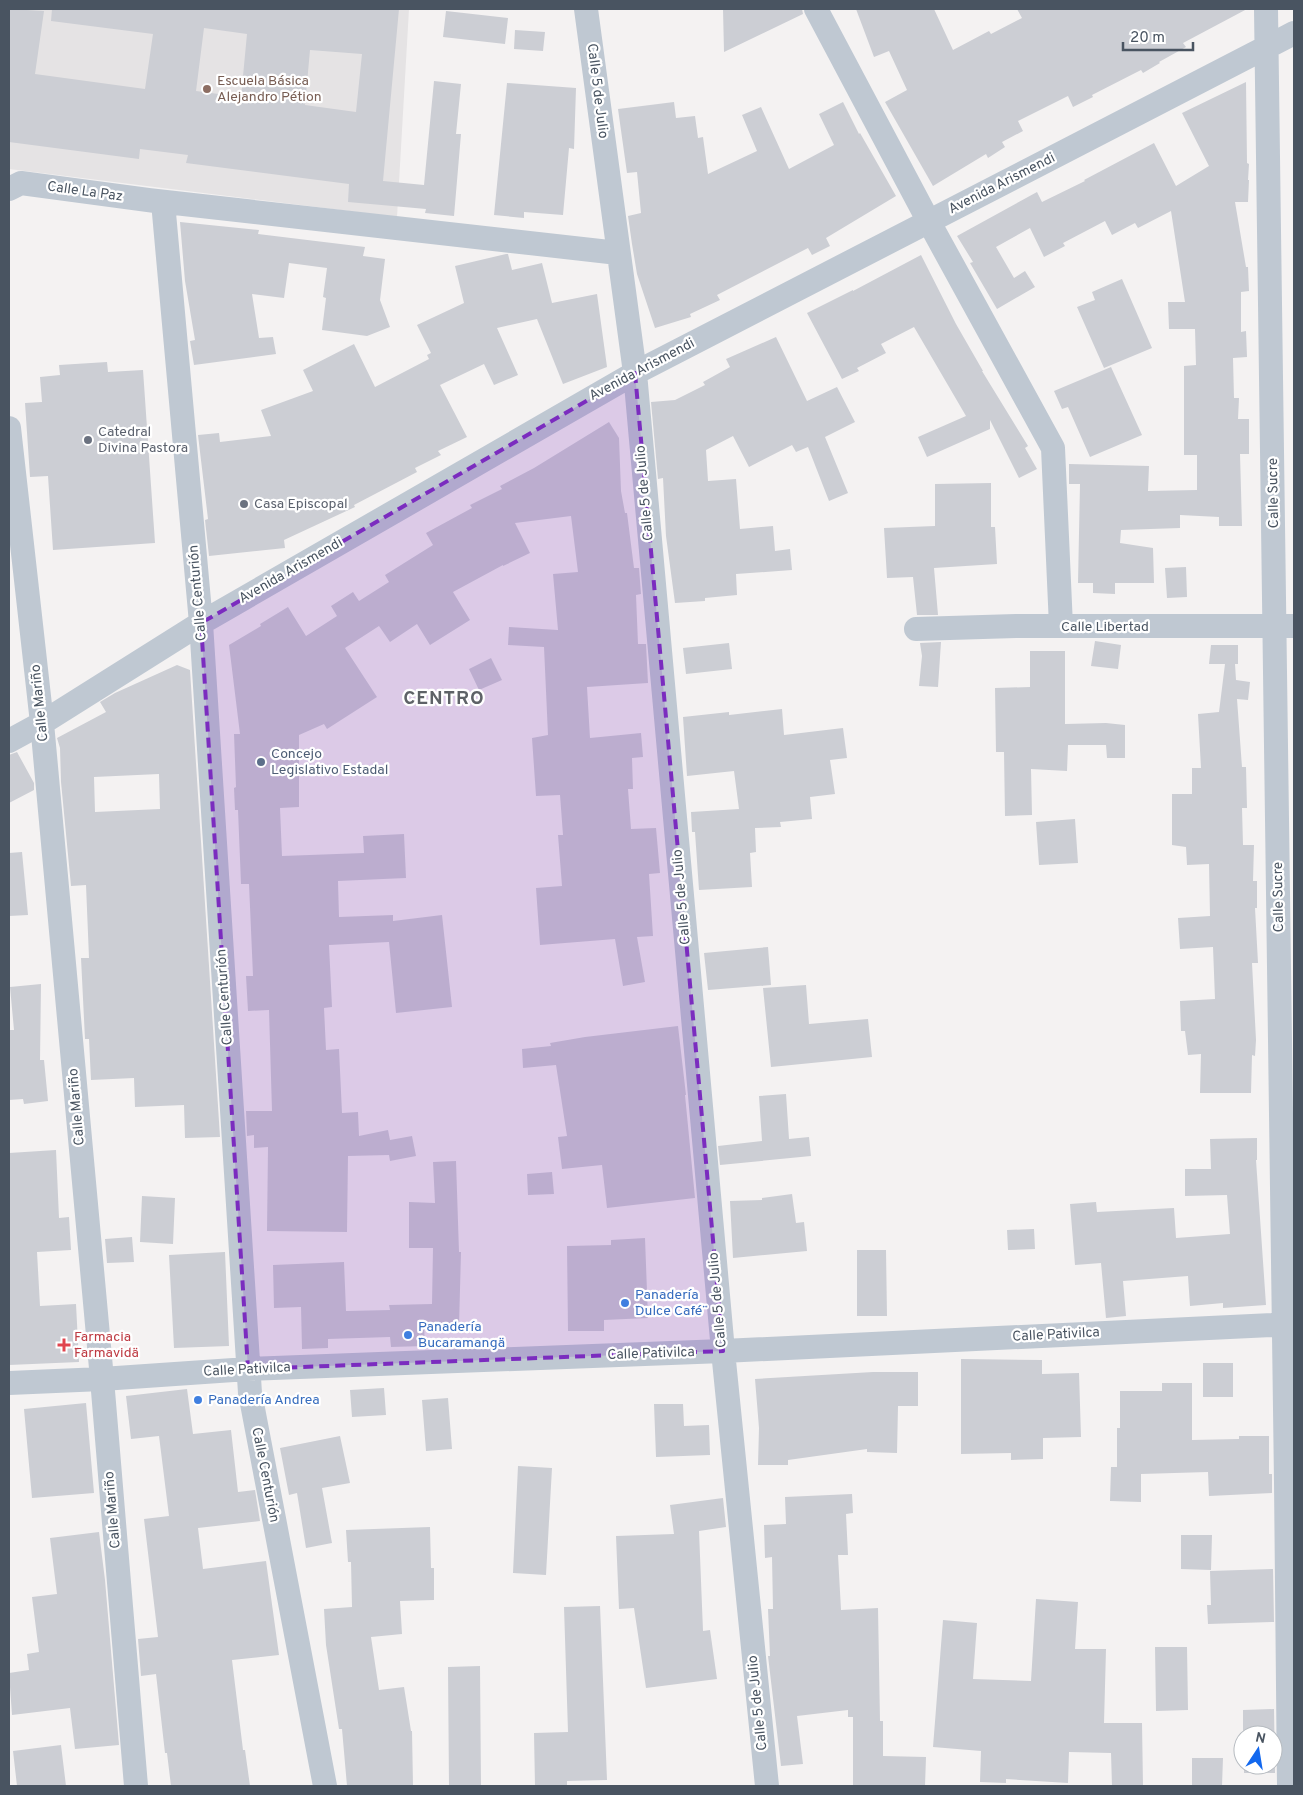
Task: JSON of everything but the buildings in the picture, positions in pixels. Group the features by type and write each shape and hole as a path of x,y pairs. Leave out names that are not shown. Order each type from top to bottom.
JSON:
{"street":[{"name":"Calle 5 de Julio","path":"586,9 634,372 723,1351 766,1786"},
{"path":"816,9 929,222 1053,448 1060,626"},
{"name":"Calle Sucre","path":"1266,9 1285,627 1289,1324 1289,1786"},
{"name":"Avenida Arismendi","path":"9,741 42,723 201,624 634,372 1294,33"},
{"name":"Calle La Paz","path":"9,189 21,183 163,202 618,253"},
{"name":"Calle Centurión","path":"163,202 201,624 248,1369 253,1413 325,1786"},
{"name":"Calle Mariño","path":"9,428 42,723 102,1379 136,1786"},
{"name":"Calle Libertad","path":"916,629 1060,626 1285,627"},
{"name":"Calle Pativilca","path":"9,1383 248,1369 723,1351 1289,1324"}],"highlighted area":[{"path":"635,373 723,1351 248,1369 201,623"}],"shaded area":[{"name":"Escuela Básica Alejandro Pétion","path":"9,9 409,9 397,217 9,169"}],"place":[{"name":"Escuela Básica Alejandro Pétion","path":"207,89"},
{"name":"Catedral Divina Pastora","path":"88,440"},
{"name":"Casa Episcopal","path":"244,504"},
{"name":"Concejo Legislativo Estadal","path":"261,762"},
{"name":"Panadería ¨Dulce Café¨","path":"625,1303"},
{"name":"Panadería ¨Bucaramanga¨","path":"408,1335"},
{"name":"Farmacia ¨Farmavida¨","path":"64,1345"},
{"name":"Panadería Andrea","path":"198,1400"}],"district":[{"name":"CENTRO","path":"444,699"}]}
